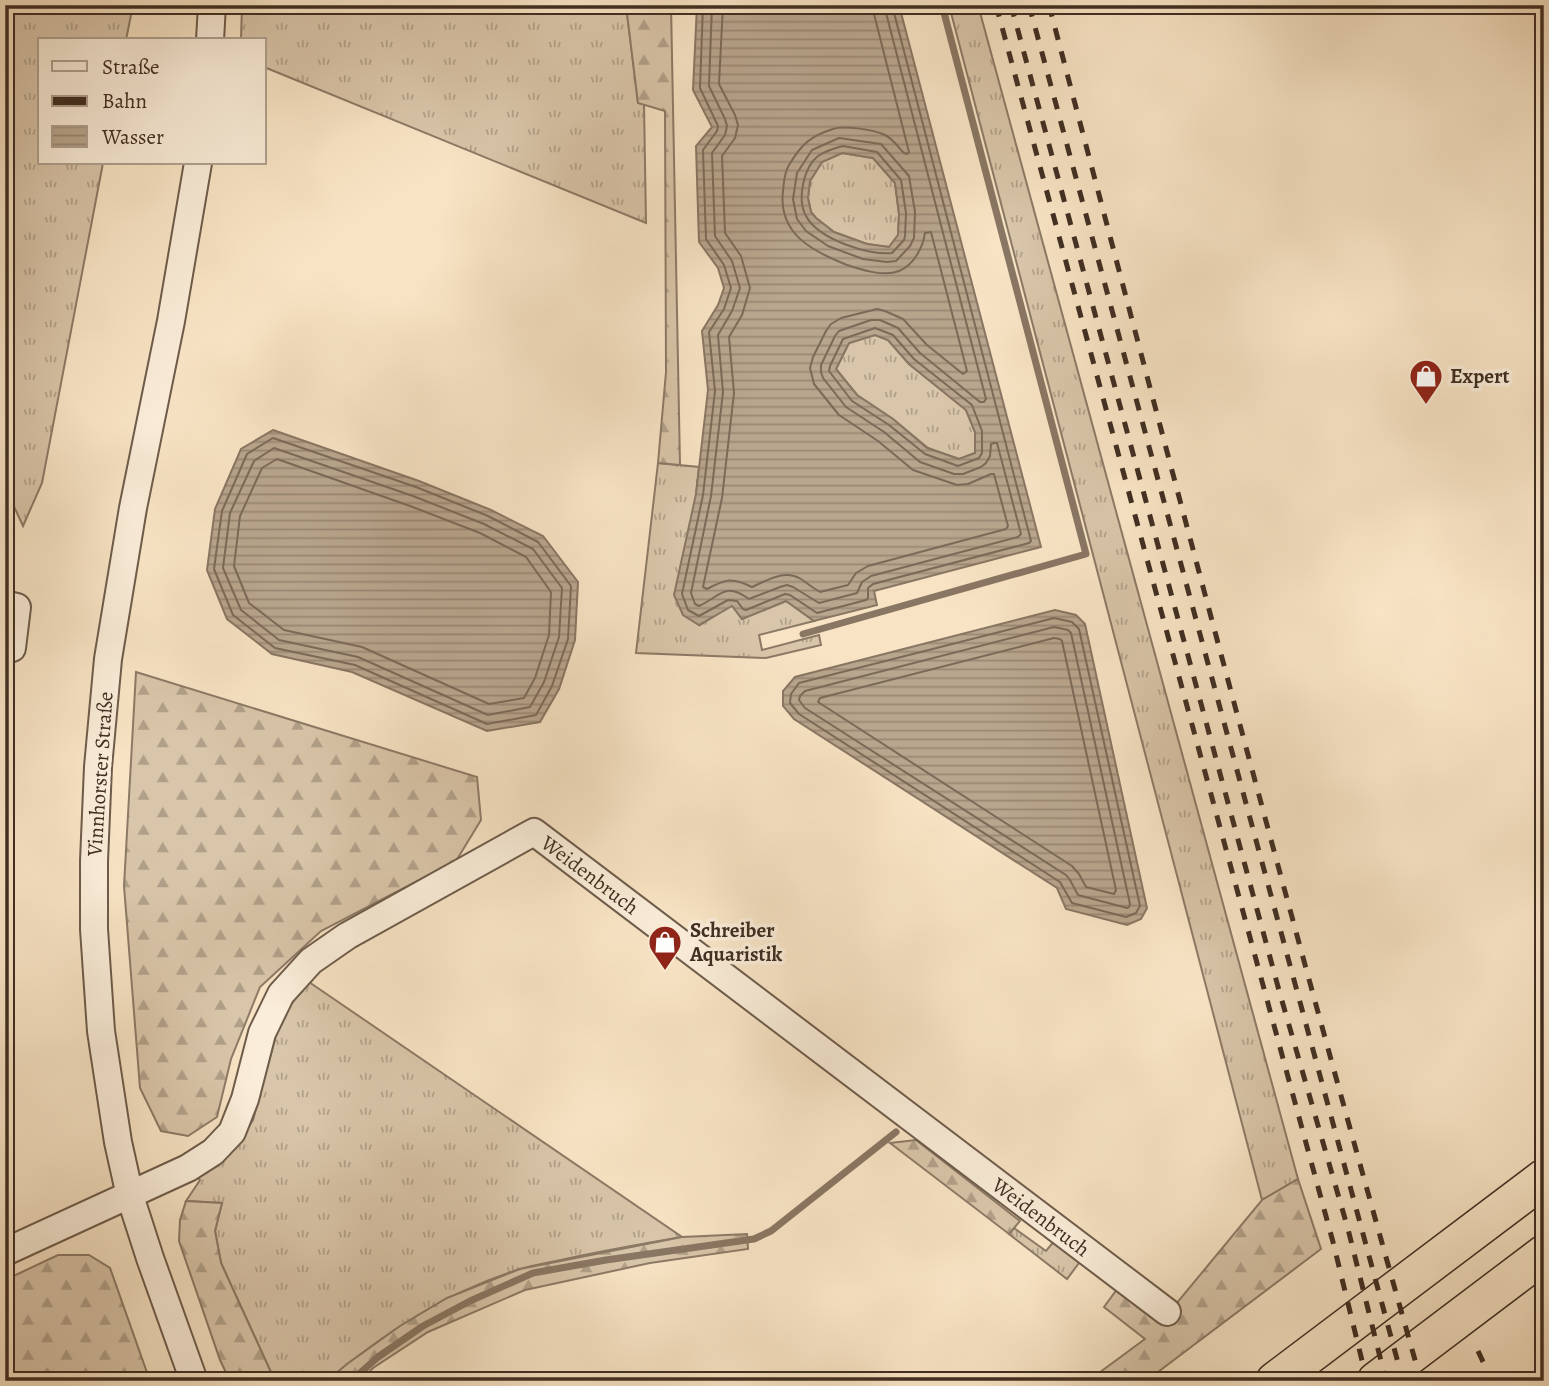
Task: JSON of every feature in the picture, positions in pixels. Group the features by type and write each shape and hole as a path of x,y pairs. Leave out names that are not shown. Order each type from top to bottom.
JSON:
{"highway":[{"path":"1275,1381 1544,1178"},
{"path":"1376,1381 1544,1254"}],"street":[{"path":"210,38 212,5"},
{"name":"Vinnhorster Straße","path":"194,1381 130,1196 118,1142 101,1031 94,929 94,860 98,767 108,659 133,508 171,321 198,164"},
{"path":"5,604 17,607 12,648 5,650"},
{"name":"Weidenbruch","path":"130,1196 188,1168 214,1152 232,1132 245,1099 262,1033 281,995 312,961 347,936 534,832 1167,1312"},
{"path":"5,1252 130,1196"}],"green space":[{"path":"5,5 133,5 126,38 38,38 38,164 103,164 42,483 23,526 5,487"},
{"path":"242,5 626,5 638,103 644,104 646,223 266,68 266,38 241,38"},
{"path":"626,5 671,5 680,465 658,463 666,372 665,111 638,103"},
{"path":"949,5 978,5 1298,1179 1262,1200"},
{"path":"842,153 873,158 895,183 899,214 898,235 889,247 867,244 834,232 811,212 808,198 810,181 822,162"},
{"path":"875,335 888,340 909,364 966,410 975,432 975,453 959,459 928,448 893,419 857,395 836,369 849,343"},
{"path":"658,463 699,467 696,494 700,625 732,605 742,619 786,601 814,621 759,635 762,650 819,635 821,645 766,658 636,653"},
{"path":"136,672 477,777 481,820 456,861 321,931 260,987 231,1059 217,1117 188,1136 161,1131 140,1088 124,886"},
{"path":"309,982 682,1237 535,1265 493,1278 418,1315 371,1346 327,1381 275,1381 221,1263 215,1231 222,1203 186,1201 200,1180 196,1175 241,1138 253,1120 281,1017"},
{"path":"916,1140 1020,1221 1009,1234 890,1143"},
{"path":"1298,1179 1321,1249 1146,1381 1088,1381 1145,1339 1104,1307 1118,1288 1162,1321 1262,1200"},
{"path":"186,1201 222,1203 215,1231 221,1263 275,1381 230,1381 220,1360 179,1241 180,1220"},
{"path":"1014,1228 1046,1251 1056,1239 1082,1259 1067,1279 1009,1234"},
{"path":"747,1234 748,1249 650,1263 525,1290 428,1332 373,1368 360,1381 327,1381 400,1326 447,1298 520,1269 682,1237"},
{"path":"58,1255 89,1255 110,1268 150,1381 5,1381 5,1280"}],"water":[{"path":"697,5 899,5 1041,547 874,591 877,605 814,621 786,601 742,619 732,606 699,625 683,615 674,595 696,494 708,390 702,331 718,305 724,288 718,268 699,242 696,146 712,127 693,90","holes":["842,153 873,158 895,183 899,214 898,235 889,247 867,244 834,232 811,212 808,198 810,181 822,162","875,335 888,340 909,364 966,410 975,432 975,453 959,459 927,448 893,419 857,395 836,369 849,343"]},
{"path":"273,430 419,481 491,510 543,536 578,582 575,640 559,689 540,722 487,731 352,672 272,654 227,619 207,570 215,509 241,449"},
{"path":"1055,610 1076,615 1085,624 1147,908 1141,919 1127,925 1066,909 1057,888 794,719 783,706 783,691 795,677"}],"waterway":[{"path":"803,634 1086,554 942,5"},
{"path":"351,1381 378,1357 423,1326 470,1301 533,1273 754,1239 771,1231 896,1132"}],"railway":[{"path":"996,5 1333,1242 1367,1381"},
{"path":"1011,5 1280,994 1348,1229 1386,1381"},
{"path":"1029,5 1403,1381"},
{"path":"1049,5 1278,866 1421,1381"},
{"path":"1478,1351 1492,1381"}],"place":[{"name":"Expert","path":"1426,406"},
{"name":"Schreiber Aquaristik","path":"665,972"}]}
